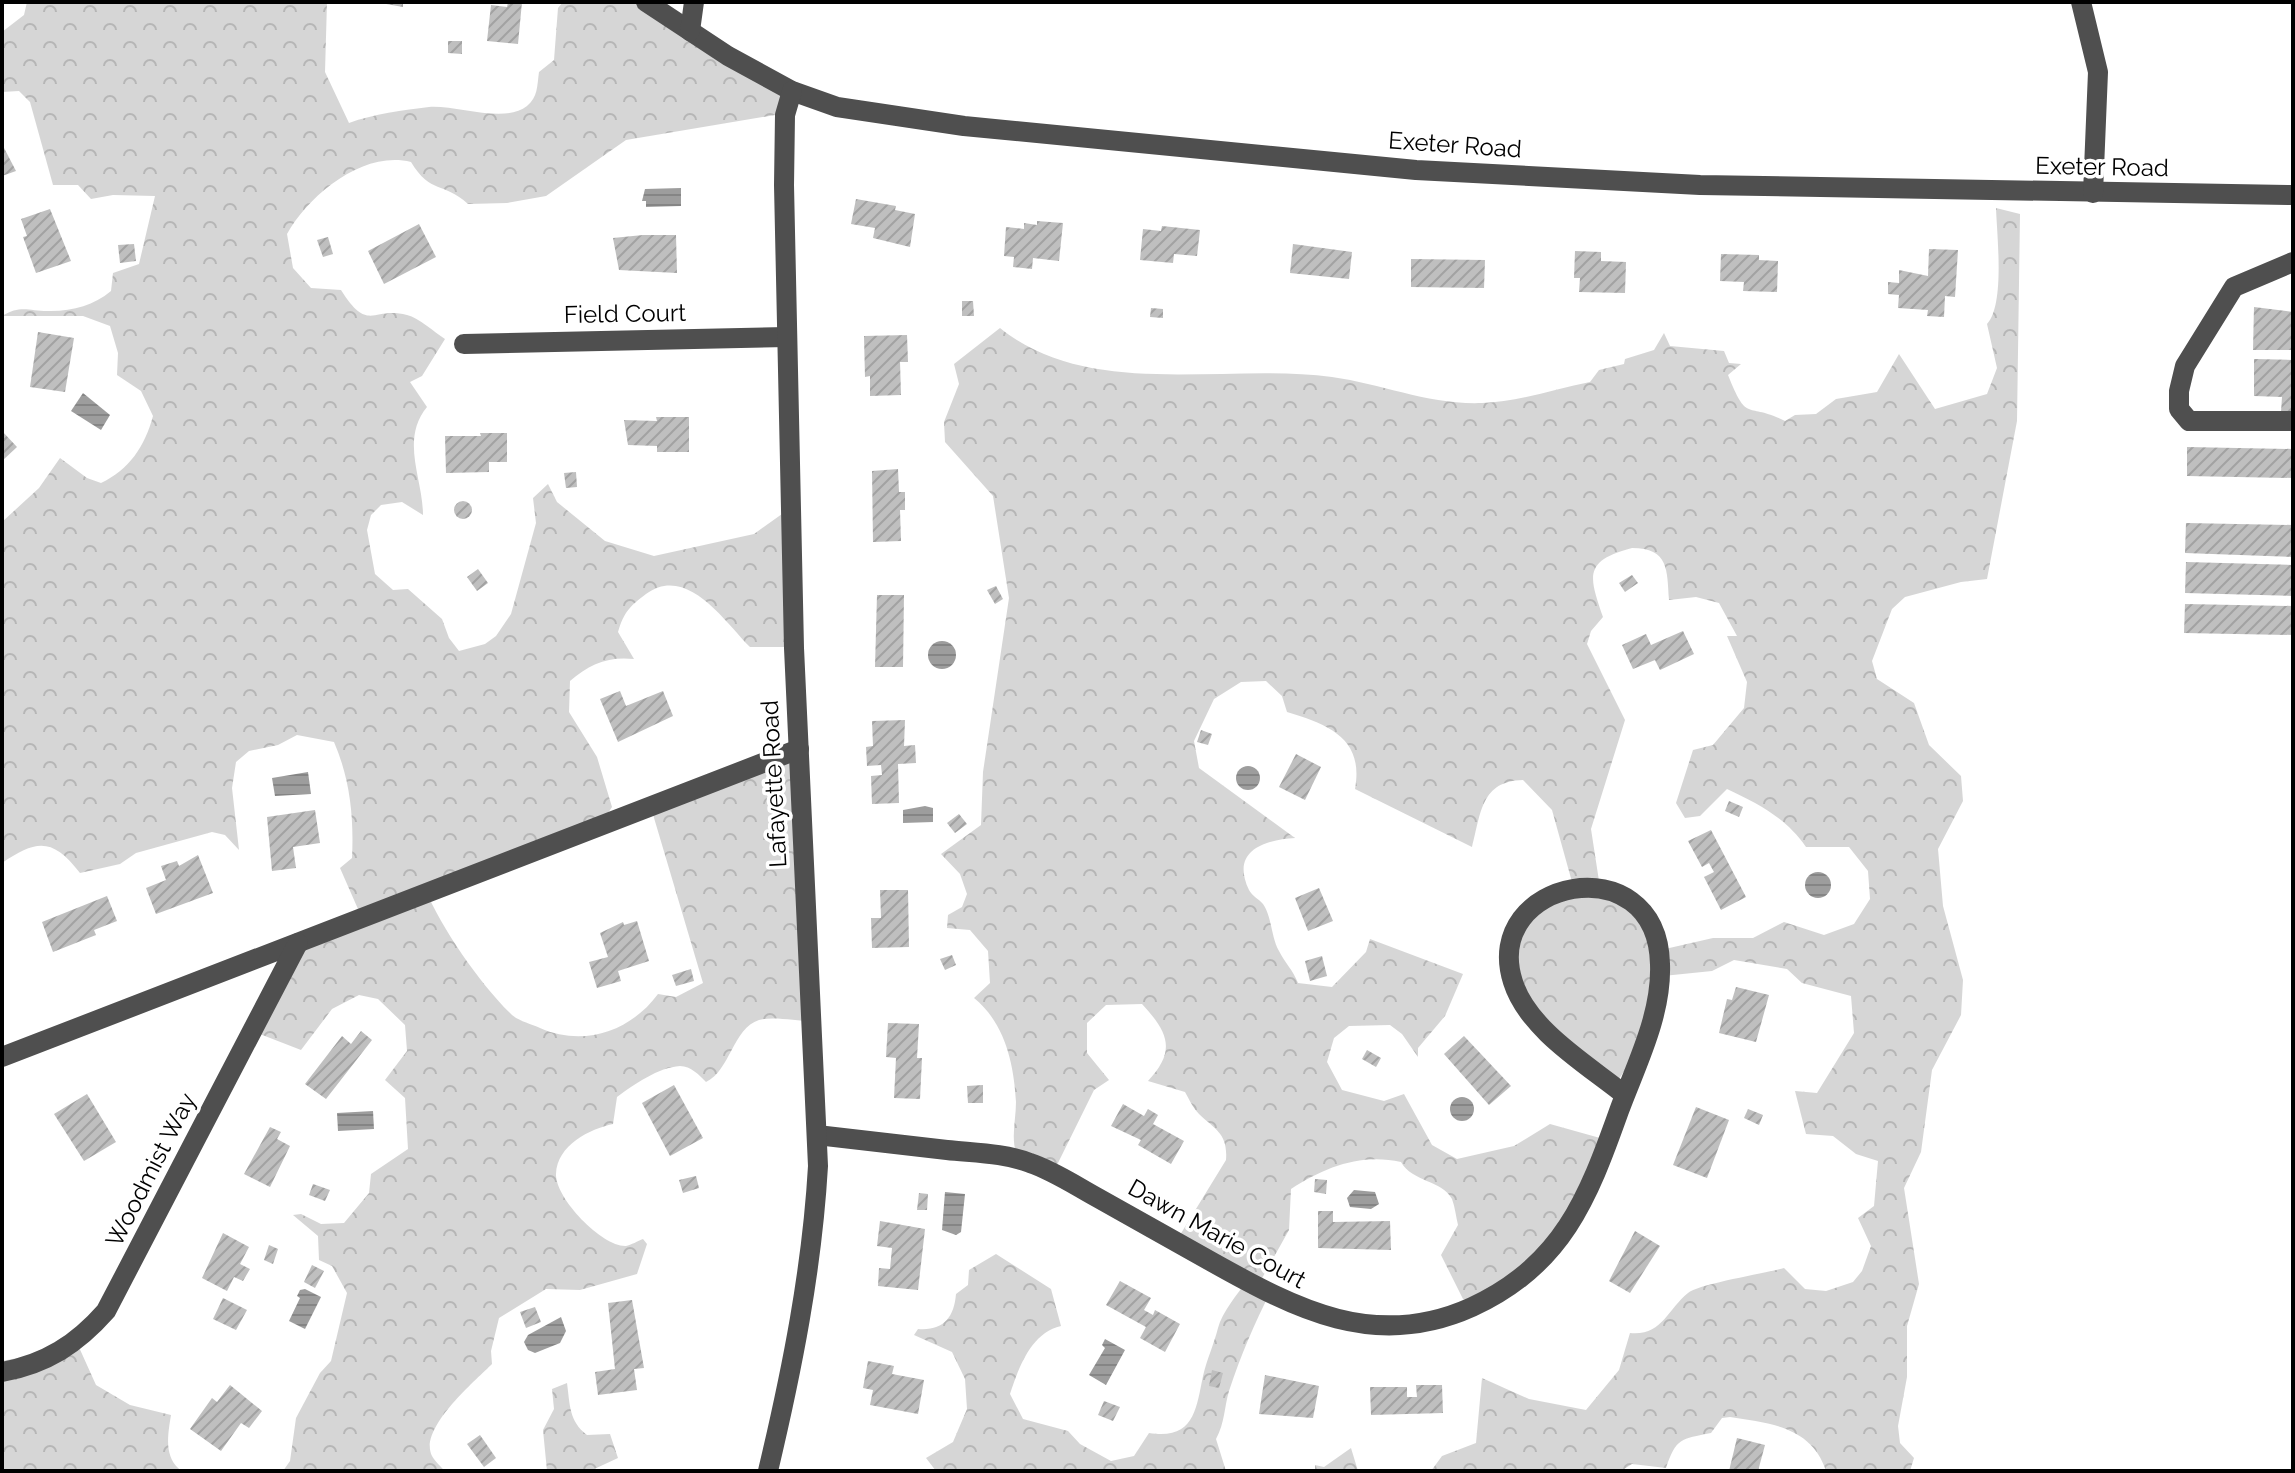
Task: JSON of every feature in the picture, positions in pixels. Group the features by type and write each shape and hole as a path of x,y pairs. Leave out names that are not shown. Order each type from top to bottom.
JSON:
{"street":[{"name":"Exeter Road","path":"646,2 792,91 837,107 964,126 1416,170 1700,185 2293,195"},
{"path":"690,31 694,2"},
{"path":"2081,2 2098,72 2093,193"},
{"name":"Lafayette Road","path":"768,1471 814,1242 817,1135 799,749 787,337 785,129 792,91"},
{"path":"2293,262 2234,287 2185,366 2179,391 2179,409 2189,421 2293,421"},
{"name":"Field Court","path":"464,344 787,337"},
{"path":"2,1057 799,749"},
{"name":"Dawn Marie Court","path":"817,1135 1027,1161 1284,1302 1335,1320 1390,1325 1417,1323 1470,1308 1517,1281 1557,1244 1587,1198 1651,1025 1659,992 1659,943 1648,919 1630,900 1606,889 1580,886 1554,892 1533,907 1517,928 1510,953 1511,979 1520,1001 1536,1019 1625,1095"},
{"name":"Woodmist Way","path":"2,1372 48,1359 70,1346 106,1311 298,943"}],"green space":[{"path":"27,2 327,2 325,72 349,123 429,107 494,114 518,111 527,106 535,95 539,72 554,60 558,8 563,2 645,2 788,88 787,113 626,140 546,196 507,203 468,204 451,192 431,184 411,162 393,160 374,163 356,169 323,191 287,234 293,268 311,288 341,290 350,303 365,315 407,315 445,339 422,376 410,382 427,407 419,420 414,446 423,515 402,502 381,505 371,515 367,530 375,574 393,590 408,589 442,619 449,638 459,651 485,644 496,636 511,614 536,523 533,498 548,484 557,502 605,541 654,556 754,534 789,509 793,647 750,647 716,611 690,591 676,586 661,587 646,594 628,610 618,632 634,659 600,662 570,681 569,712 597,757 612,807 608,813 425,889 463,955 512,1015 556,1034 589,1036 605,1032 634,1018 658,994 676,997 703,983 649,801 793,756 811,1021 771,1018 750,1025 737,1040 721,1069 706,1082 684,1066 672,1067 647,1077 617,1097 613,1124 585,1134 568,1147 556,1174 563,1196 571,1208 605,1239 626,1246 643,1239 647,1244 637,1274 580,1290 546,1289 499,1318 491,1351 492,1364 450,1406 433,1433 430,1445 432,1456 445,1471 283,1471 290,1461 296,1418 320,1373 331,1361 347,1293 332,1266 319,1260 318,1236 293,1215 301,1214 321,1224 344,1223 369,1193 371,1174 408,1149 405,1098 385,1080 407,1051 405,1025 378,999 359,995 332,1009 301,1050 247,1029 278,965 358,909 340,868 352,858 352,828 350,798 334,742 297,735 278,745 249,751 236,762 232,788 239,850 225,835 212,832 136,853 120,864 80,873 61,853 44,846 25,850 2,863 2,522 39,488 60,458 87,478 101,483 111,478 134,456 153,416 141,391 117,375 118,353 110,326 83,316 2,316 21,309 68,310 98,300 111,291 113,273 139,264 155,196 113,195 91,199 78,185 53,185 30,102 19,91 2,92 2,32 24,15"},
{"path":"1996,208 2020,214 2017,421 1987,579 1961,582 1905,597 1892,609 1872,661 1877,679 1914,703 1929,745 1961,776 1963,801 1938,849 1943,906 1963,980 1961,1015 1932,1070 1921,1152 1904,1188 1919,1284 1907,1326 1907,1377 1898,1426 1900,1443 1914,1458 1910,1471 1826,1471 1811,1445 1800,1436 1774,1425 1730,1417 1722,1418 1711,1433 1677,1445 1666,1468 1632,1464 1621,1471 1431,1471 1442,1456 1476,1443 1482,1378 1529,1399 1586,1410 1619,1370 1630,1333 1641,1333 1657,1326 1694,1290 1784,1268 1805,1289 1826,1291 1853,1282 1862,1271 1871,1246 1858,1218 1874,1206 1878,1161 1856,1154 1833,1136 1806,1134 1795,1091 1817,1093 1854,1033 1851,996 1802,983 1787,969 1734,960 1712,971 1663,976 1642,1044 1615,1085 1517,991 1509,940 1572,882 1552,810 1523,780 1499,786 1485,801 1472,847 1355,789 1356,772 1349,746 1330,729 1287,712 1282,696 1266,681 1241,682 1214,699 1194,741 1199,768 1295,838 1272,841 1254,850 1247,856 1244,876 1249,890 1266,909 1276,945 1298,983 1332,987 1366,952 1370,939 1463,974 1445,1016 1418,1048 1418,1057 1402,1034 1390,1025 1349,1026 1334,1038 1327,1062 1342,1090 1384,1101 1404,1094 1432,1145 1457,1159 1514,1146 1550,1124 1600,1138 1599,1150 1547,1252 1472,1301 1463,1299 1441,1255 1458,1225 1452,1199 1441,1188 1412,1174 1401,1162 1372,1159 1344,1164 1317,1174 1291,1189 1289,1230 1261,1280 1271,1291 1238,1365 1216,1439 1226,1471 936,1471 926,1458 953,1442 967,1409 965,1379 952,1352 914,1335 918,1329 934,1328 946,1321 953,1310 956,1294 968,1285 969,1270 996,1254 1051,1289 1061,1326 1034,1343 1022,1362 1010,1394 1023,1419 1068,1431 1080,1444 1111,1461 1134,1456 1149,1433 1175,1432 1190,1420 1220,1322 1247,1280 1180,1235 1226,1160 1225,1144 1220,1133 1197,1112 1185,1092 1148,1081 1163,1060 1166,1042 1158,1024 1142,1004 1106,1005 1087,1023 1087,1053 1109,1080 1094,1090 1057,1165 1016,1153 1016,1102 1010,1059 993,1019 974,998 990,983 988,951 970,930 947,928 948,915 962,907 967,894 960,874 941,854 981,825 983,772 1009,598 993,496 945,442 944,422 959,384 954,364 1000,328 1036,350 1075,364 1117,372 1332,377 1443,401 1482,403 1522,398 1590,382 1599,370 1624,364 1625,359 1654,350 1664,333 1670,346 1724,351 1729,363 1741,364 1728,375 1745,406 1785,421 1795,415 1816,414 1836,399 1877,392 1899,354 1935,409 1987,394 1997,368 1987,324 1993,315 1998,286","holes":["1632,548 1653,552 1664,563 1669,600 1696,597 1719,603 1737,636 1727,636 1747,682 1744,708 1713,745 1693,750 1676,803 1685,818 1700,816 1727,789 1771,813 1790,828 1806,847 1849,847 1868,871 1870,899 1854,924 1824,935 1784,922 1753,938 1713,938 1665,949 1599,881 1591,829 1625,720 1587,644 1591,631 1603,617 1595,591 1594,572 1605,558"]},
{"path":"73,1334 96,1385 130,1405 171,1415 169,1453 182,1471 2,1471 2,1361 28,1356"},
{"path":"567,1383 571,1412 581,1430 587,1435 610,1434 618,1458 590,1471 547,1471 543,1430 554,1409 552,1389"},
{"path":"1351,1448 1358,1471 1315,1471 1315,1465 1324,1467"}],"shaded area":[{"path":"681,188 681,206 646,207 646,201 642,201 645,189"},
{"path":"83,393 110,415 101,430 71,411"},
{"path":"942,641 952,645 956,655 952,665 942,669 932,665 928,655 932,645"},
{"path":"1248,766 1259,773 1260,778 1253,789 1248,790 1237,783 1236,778 1243,767"},
{"path":"308,772 311,794 275,796 272,778"},
{"path":"925,806 933,808 933,822 903,823 903,810"},
{"path":"1818,872 1827,876 1831,885 1827,894 1818,898 1809,894 1805,885 1809,876"},
{"path":"1462,1097 1473,1104 1474,1109 1467,1120 1462,1121 1451,1114 1450,1109 1457,1098"},
{"path":"373,1111 374,1129 338,1131 337,1113"},
{"path":"1354,1190 1375,1192 1379,1204 1371,1209 1350,1207 1347,1198"},
{"path":"945,1192 965,1194 961,1232 956,1235 942,1230"},
{"path":"305,1289 321,1297 305,1329 289,1321 300,1298 297,1296 300,1290"},
{"path":"561,1317 566,1331 560,1343 535,1353 528,1350 524,1342 528,1335"},
{"path":"1105,1339 1125,1350 1106,1385 1089,1375 1105,1348 1102,1345"}],"building":[{"path":"375,2 403,2 403,7"},
{"path":"508,2 522,2 518,44 487,41 491,5 507,7"},
{"path":"448,41 462,41 462,54 448,53"},
{"path":"2,144 16,171 2,176"},
{"path":"856,199 896,206 895,210 915,214 910,247 873,238 875,228 851,224"},
{"path":"50,209 71,261 36,273 23,237 27,236 21,219"},
{"path":"1037,221 1063,223 1059,261 1033,258 1032,269 1013,267 1014,257 1004,256 1006,227 1024,229 1024,223 1037,225"},
{"path":"419,224 436,257 384,284 368,251"},
{"path":"1162,226 1200,230 1197,256 1174,254 1173,263 1140,260 1143,229 1161,231"},
{"path":"676,235 677,273 619,270 613,238"},
{"path":"328,237 333,254 323,257 317,240"},
{"path":"134,244 136,261 120,263 118,245"},
{"path":"1293,244 1352,252 1349,279 1290,273"},
{"path":"1929,249 1958,250 1955,297 1945,296 1944,317 1927,316 1928,310 1898,308 1899,295 1888,294 1888,282 1899,283 1899,270 1928,276"},
{"path":"1575,251 1601,252 1601,261 1626,262 1625,293 1579,292 1580,278 1574,278"},
{"path":"1721,254 1759,255 1759,260 1778,261 1777,292 1743,291 1744,282 1720,281"},
{"path":"1411,259 1485,260 1484,288 1411,287"},
{"path":"962,301 973,301 974,316 962,316"},
{"path":"2254,307 2293,312 2293,350 2253,350"},
{"path":"1151,308 1163,309 1163,318 1150,317"},
{"path":"38,332 74,338 65,392 30,387"},
{"path":"907,335 908,362 900,362 901,395 870,396 870,376 865,377 864,336"},
{"path":"2254,359 2293,360 2293,412 2281,412 2282,397 2254,396"},
{"path":"656,417 689,417 689,452 657,452 657,446 628,445 624,420 657,421"},
{"path":"2,431 17,447 2,461"},
{"path":"480,433 507,433 507,462 489,462 489,472 446,473 445,436 481,436"},
{"path":"2187,447 2293,449 2293,478 2187,476"},
{"path":"898,469 899,492 905,492 905,510 900,510 901,541 873,542 872,471"},
{"path":"576,472 577,487 566,488 564,473"},
{"path":"463,501 472,510 463,519 454,510"},
{"path":"2186,523 2293,525 2293,557 2185,553"},
{"path":"2186,562 2293,565 2293,596 2185,593"},
{"path":"478,569 488,583 477,591 467,577"},
{"path":"1632,575 1638,583 1625,592 1619,583"},
{"path":"996,586 1003,599 995,604 987,590"},
{"path":"877,595 904,595 903,667 875,667"},
{"path":"2185,604 2293,606 2293,635 2184,633"},
{"path":"1683,631 1694,654 1660,670 1655,660 1633,669 1622,645 1646,634 1651,645"},
{"path":"620,691 626,706 663,691 673,716 618,742 600,699"},
{"path":"905,720 904,746 915,745 916,763 898,764 899,803 872,804 871,776 882,775 881,765 867,766 866,747 873,746 872,721"},
{"path":"1201,730 1212,734 1208,745 1197,742"},
{"path":"1296,754 1321,767 1305,800 1279,787"},
{"path":"1729,801 1743,807 1739,817 1725,811"},
{"path":"315,810 320,843 293,847 296,868 272,871 267,817"},
{"path":"959,814 967,824 955,833 947,823"},
{"path":"1711,830 1746,897 1721,910 1704,877 1714,872 1709,863 1702,867 1688,841"},
{"path":"198,855 213,893 156,914 146,888 166,880 161,866 177,861 179,866"},
{"path":"1319,888 1333,921 1308,931 1295,898"},
{"path":"880,890 908,890 909,947 872,948 871,918 881,918"},
{"path":"107,896 117,921 94,930 96,935 53,952 42,922"},
{"path":"637,921 649,961 618,971 621,981 597,988 589,962 608,957 600,933 623,922 624,925"},
{"path":"952,955 956,965 945,970 940,959"},
{"path":"1322,956 1327,976 1310,981 1305,961"},
{"path":"691,969 694,981 676,986 672,975"},
{"path":"1736,987 1769,995 1756,1042 1719,1033 1727,999 1732,1000"},
{"path":"888,1023 919,1024 917,1058 922,1058 920,1099 894,1098 896,1058 886,1057"},
{"path":"361,1031 372,1040 326,1099 305,1084 342,1036 351,1044"},
{"path":"1464,1036 1511,1086 1489,1105 1444,1054"},
{"path":"1367,1050 1381,1058 1376,1067 1362,1059"},
{"path":"674,1085 703,1138 670,1156 642,1103"},
{"path":"983,1085 983,1103 968,1103 967,1086"},
{"path":"87,1094 116,1142 84,1161 54,1114"},
{"path":"1123,1104 1144,1116 1148,1109 1158,1115 1153,1124 1184,1141 1171,1164 1138,1145 1141,1140 1111,1126"},
{"path":"1696,1107 1729,1120 1707,1178 1673,1165"},
{"path":"1748,1109 1763,1115 1759,1125 1744,1118"},
{"path":"270,1127 281,1132 277,1139 290,1146 270,1187 244,1174"},
{"path":"696,1176 699,1188 683,1193 679,1180"},
{"path":"1315,1179 1327,1180 1326,1194 1314,1192"},
{"path":"313,1184 330,1190 325,1201 309,1195"},
{"path":"919,1193 928,1194 927,1210 917,1210"},
{"path":"1318,1211 1333,1211 1333,1222 1390,1221 1391,1250 1318,1248"},
{"path":"880,1221 925,1229 918,1290 878,1286 879,1268 890,1269 892,1248 877,1246"},
{"path":"1635,1231 1660,1246 1630,1293 1609,1281"},
{"path":"223,1233 249,1247 240,1264 250,1269 243,1281 234,1277 227,1291 202,1278"},
{"path":"269,1245 278,1249 273,1264 264,1260"},
{"path":"312,1265 324,1271 315,1288 304,1282"},
{"path":"1120,1281 1151,1298 1144,1310 1153,1315 1155,1310 1180,1324 1165,1352 1140,1338 1146,1327 1106,1305"},
{"path":"223,1298 247,1310 236,1330 213,1319"},
{"path":"632,1300 644,1368 634,1369 637,1390 598,1395 595,1372 615,1369 608,1303"},
{"path":"535,1307 541,1322 526,1328 520,1312"},
{"path":"868,1361 894,1366 892,1374 924,1380 918,1414 870,1405 873,1390 863,1388"},
{"path":"1212,1370 1223,1373 1219,1388 1209,1386"},
{"path":"1265,1375 1319,1386 1313,1418 1259,1414"},
{"path":"230,1385 262,1411 249,1428 241,1423 221,1451 190,1429 212,1398 217,1402"},
{"path":"1416,1385 1442,1385 1443,1413 1371,1415 1370,1387 1407,1387 1407,1397 1417,1397"},
{"path":"1104,1401 1120,1407 1113,1421 1098,1415"},
{"path":"480,1435 496,1458 484,1467 467,1444"},
{"path":"1737,1438 1765,1445 1758,1471 1729,1471"}]}
